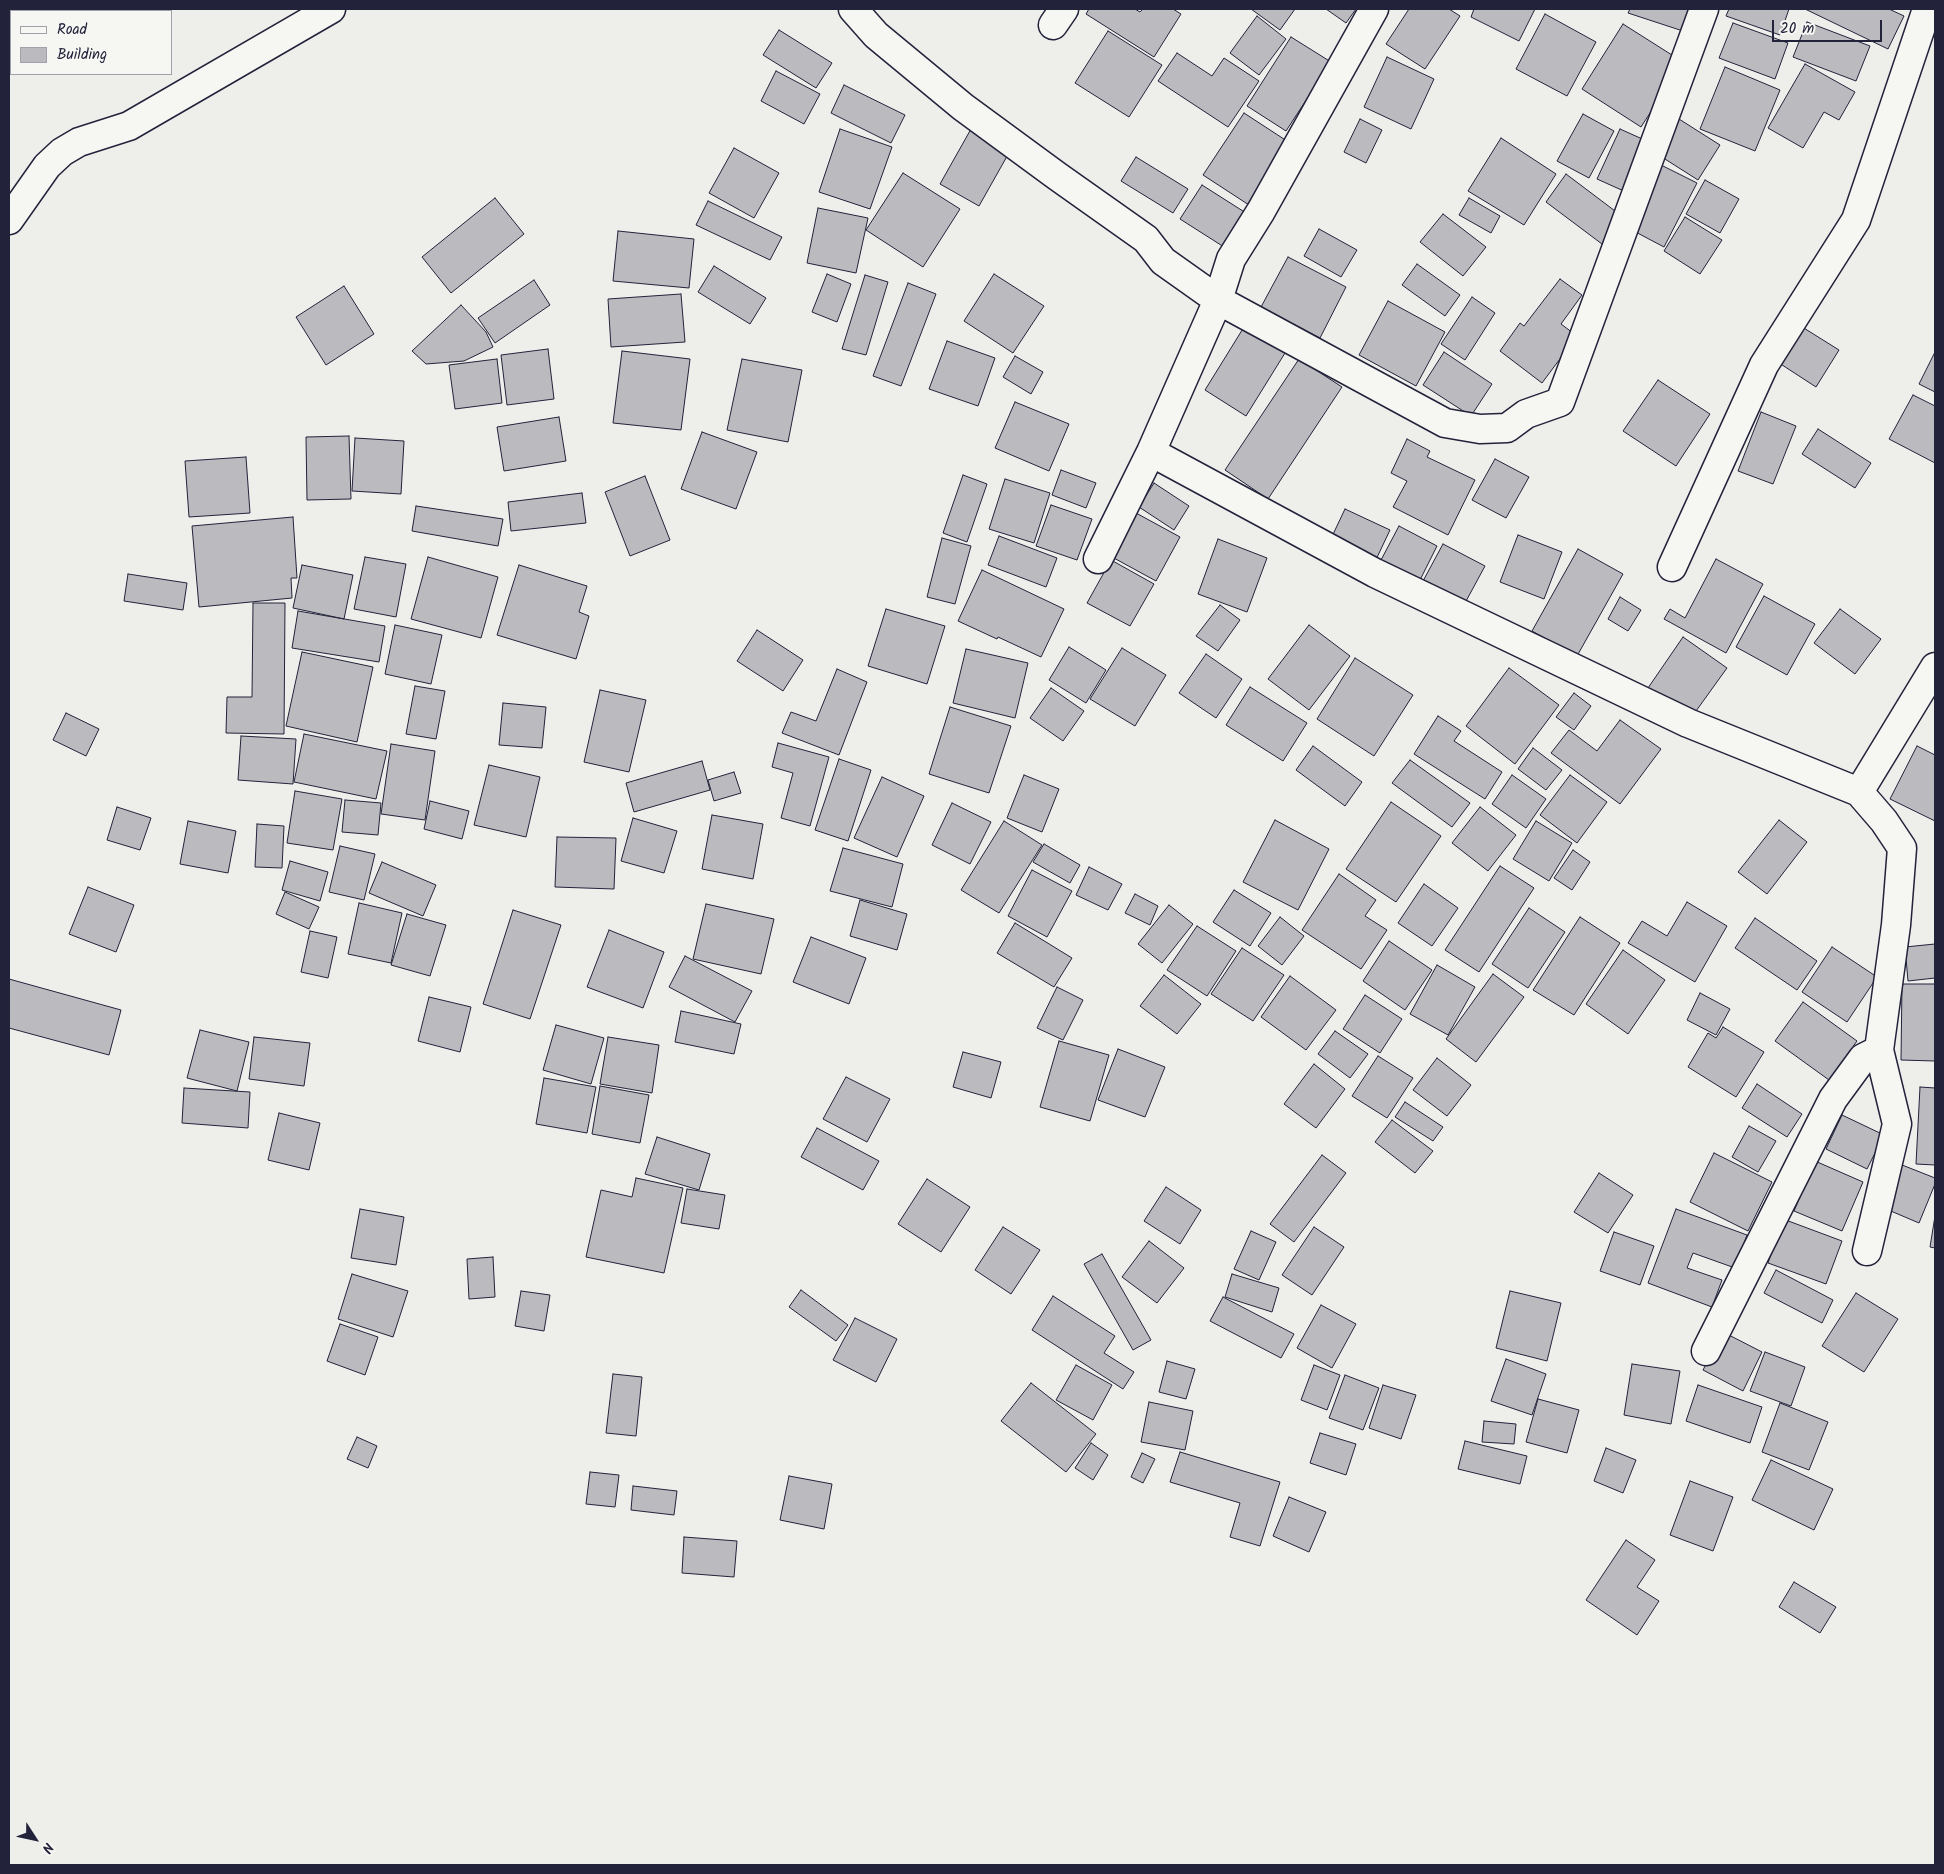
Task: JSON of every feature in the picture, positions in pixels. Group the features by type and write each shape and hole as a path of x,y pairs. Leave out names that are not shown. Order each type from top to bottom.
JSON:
{"street":[{"path":"9,220 47,166 62,152 79,142 129,126 331,9"},
{"path":"854,9 876,35 963,107 1146,239 1163,261 1218,300 1445,423 1480,429 1507,428 1526,414 1560,402 1704,9"},
{"path":"1098,559 1151,452 1218,300 1231,259 1261,211 1374,9"},
{"path":"1672,567 1764,365 1856,220 1928,9"},
{"path":"1151,452 1375,574 1688,723 1859,792 1884,822 1902,848 1896,925 1879,1050 1897,1124 1867,1251"},
{"path":"1859,792 1935,667"},
{"path":"1706,1351 1833,1099 1863,1058 1879,1050"}],"building":[{"path":"1089,9 1135,9 1140,12 1143,9 1173,9 1181,14 1154,57 1086,14"},
{"path":"1251,9 1295,9 1280,30"},
{"path":"1326,9 1356,9 1346,23"},
{"path":"1409,9 1449,9 1460,16 1425,69 1386,44"},
{"path":"1474,9 1535,9 1519,41 1471,17"},
{"path":"1630,9 1697,9 1689,33 1628,13"},
{"path":"1729,9 1789,9 1780,35 1726,16"},
{"path":"1805,9 1889,9 1904,16 1888,49"},
{"path":"1545,14 1596,42 1567,96 1516,69"},
{"path":"1257,16 1286,39 1259,75 1230,53"},
{"path":"1807,22 1870,46 1856,81 1793,57"},
{"path":"1733,23 1788,43 1775,79 1719,58"},
{"path":"1623,24 1683,62 1641,127 1582,89"},
{"path":"779,30 832,63 816,88 763,55"},
{"path":"1108,31 1162,65 1129,117 1075,83"},
{"path":"1291,37 1331,62 1286,131 1247,106"},
{"path":"1177,53 1212,76 1224,58 1259,81 1228,127 1158,81"},
{"path":"1387,57 1434,79 1411,129 1364,107"},
{"path":"1805,64 1855,92 1839,120 1824,112 1803,148 1768,128"},
{"path":"1725,67 1780,90 1755,151 1700,129"},
{"path":"776,71 820,94 804,124 761,101"},
{"path":"844,85 905,115 891,143 831,113"},
{"path":"1244,113 1290,143 1249,205 1203,175"},
{"path":"1583,114 1614,131 1589,178 1557,161"},
{"path":"1360,119 1382,130 1366,163 1344,152"},
{"path":"1679,119 1720,145 1698,180 1657,154"},
{"path":"840,129 892,147 870,209 819,192"},
{"path":"971,129 1010,151 979,206 940,184"},
{"path":"1620,129 1649,142 1626,192 1597,179"},
{"path":"1501,138 1556,174 1524,225 1468,191"},
{"path":"734,148 779,173 754,218 709,193"},
{"path":"1136,157 1188,189 1173,213 1121,181"},
{"path":"1661,165 1697,183 1664,247 1628,228"},
{"path":"903,173 960,209 923,267 866,230"},
{"path":"1566,174 1623,217 1602,244 1546,202"},
{"path":"1705,180 1739,199 1720,233 1686,214"},
{"path":"1202,185 1246,213 1224,247 1180,219"},
{"path":"495,198 524,234 451,293 422,257"},
{"path":"1469,198 1500,216 1491,233 1459,215"},
{"path":"708,201 782,237 770,260 696,225"},
{"path":"818,208 868,218 856,273 807,263"},
{"path":"1443,214 1486,247 1463,276 1420,242"},
{"path":"1685,217 1722,240 1700,274 1664,251"},
{"path":"1319,229 1357,250 1341,277 1304,256"},
{"path":"618,231 694,239 689,288 613,281"},
{"path":"1288,257 1346,287 1320,338 1261,307"},
{"path":"1417,264 1460,295 1445,316 1402,285"},
{"path":"714,266 766,298 750,324 698,292"},
{"path":"827,274 851,284 837,322 812,312"},
{"path":"994,274 1044,306 1013,353 964,321"},
{"path":"865,275 888,282 866,355 842,349"},
{"path":"1560,279 1582,295 1561,324 1577,336 1542,383 1500,351 1520,323 1524,326"},
{"path":"534,280 550,305 495,343 478,318"},
{"path":"908,283 936,294 901,386 873,376"},
{"path":"344,286 374,334 326,365 296,317"},
{"path":"681,294 685,342 611,347 608,299"},
{"path":"1472,297 1495,313 1465,360 1441,344"},
{"path":"1388,301 1445,332 1416,386 1359,355"},
{"path":"461,305 486,332 493,347 464,361 426,364 412,351"},
{"path":"1799,325 1839,350 1816,387 1776,361"},
{"path":"1244,327 1285,353 1246,416 1205,390"},
{"path":"947,341 995,358 978,406 929,389"},
{"path":"548,349 554,399 507,405 501,355"},
{"path":"622,351 690,359 681,430 613,423"},
{"path":"1444,352 1492,384 1471,416 1423,385"},
{"path":"1935,352 1935,392 1919,384"},
{"path":"1015,356 1043,372 1031,394 1003,377"},
{"path":"497,359 502,403 455,409 449,365"},
{"path":"742,359 802,370 788,442 727,430"},
{"path":"1299,359 1342,387 1268,499 1225,470"},
{"path":"1658,380 1710,414 1676,466 1623,431"},
{"path":"1913,395 1935,406 1935,463 1889,439"},
{"path":"1015,402 1069,424 1049,471 995,448"},
{"path":"1761,412 1796,426 1773,484 1738,471"},
{"path":"559,417 566,461 504,471 497,427"},
{"path":"1818,429 1871,463 1855,488 1802,454"},
{"path":"702,432 757,452 736,509 681,489"},
{"path":"349,436 351,499 307,500 306,437"},
{"path":"355,438 404,441 401,494 352,491"},
{"path":"1407,439 1430,451 1427,457 1475,480 1448,535 1393,507 1407,481 1391,473"},
{"path":"246,457 250,513 189,517 185,461"},
{"path":"1495,459 1529,477 1506,518 1472,500"},
{"path":"1061,470 1096,483 1086,508 1052,495"},
{"path":"963,475 987,484 967,542 943,533"},
{"path":"645,476 670,540 630,556 605,492"},
{"path":"1005,479 1050,493 1034,543 989,529"},
{"path":"1154,483 1189,506 1174,530 1139,507"},
{"path":"582,493 586,523 511,531 508,502"},
{"path":"1051,505 1092,519 1077,560 1036,546"},
{"path":"416,506 503,519 498,546 412,531"},
{"path":"1345,509 1390,530 1372,568 1327,547"},
{"path":"1136,513 1180,537 1156,581 1112,557"},
{"path":"293,517 297,578 291,578 292,598 199,607 192,526"},
{"path":"1399,526 1437,546 1420,580 1381,560"},
{"path":"1518,535 1562,552 1544,599 1500,582"},
{"path":"999,536 1057,558 1046,587 988,565"},
{"path":"942,538 971,546 955,604 927,597"},
{"path":"1218,539 1267,558 1247,612 1198,594"},
{"path":"1443,544 1485,566 1465,603 1423,581"},
{"path":"1578,549 1623,574 1577,656 1532,631"},
{"path":"365,557 406,564 396,617 354,609"},
{"path":"428,557 498,577 481,638 411,619"},
{"path":"1716,559 1763,584 1726,653 1664,619 1670,609 1685,618"},
{"path":"1111,560 1154,584 1130,626 1087,603"},
{"path":"302,565 353,575 344,619 293,608"},
{"path":"519,565 587,586 579,612 589,616 576,659 497,635"},
{"path":"982,570 1064,609 1041,657 958,621"},
{"path":"128,574 187,583 183,610 124,601"},
{"path":"1764,596 1815,624 1787,675 1736,647"},
{"path":"1620,597 1641,610 1628,631 1608,619"},
{"path":"253,603 285,603 284,734 226,733 227,697 252,697"},
{"path":"1220,605 1240,620 1218,651 1196,636"},
{"path":"886,609 945,626 927,684 868,666"},
{"path":"1840,609 1881,639 1855,674 1814,643"},
{"path":"298,611 385,626 379,662 292,648"},
{"path":"395,625 442,635 431,684 385,674"},
{"path":"1309,625 1350,656 1309,710 1268,679"},
{"path":"757,630 803,660 783,691 737,661"},
{"path":"1683,637 1727,668 1691,718 1648,688"},
{"path":"1069,647 1106,670 1086,703 1049,680"},
{"path":"1122,648 1166,675 1135,726 1090,699"},
{"path":"966,649 1028,663 1015,718 953,703"},
{"path":"302,652 373,667 357,742 286,726"},
{"path":"1206,654 1242,679 1216,718 1179,693"},
{"path":"1355,658 1413,695 1374,756 1317,719"},
{"path":"1509,668 1559,705 1515,764 1466,726"},
{"path":"837,669 867,682 839,755 782,733 791,712 816,721"},
{"path":"415,686 445,691 436,739 406,734"},
{"path":"1250,687 1307,723 1283,761 1226,725"},
{"path":"1051,688 1084,711 1063,741 1030,718"},
{"path":"600,690 646,700 629,772 584,762"},
{"path":"1574,693 1591,706 1574,730 1556,717"},
{"path":"503,703 546,707 542,748 499,745"},
{"path":"950,707 1011,726 989,793 929,774"},
{"path":"66,713 99,729 86,756 53,740"},
{"path":"1438,716 1461,731 1454,741 1502,772 1485,799 1414,754"},
{"path":"1620,720 1661,749 1620,804 1551,753 1569,730 1597,751"},
{"path":"304,734 387,751 376,799 294,782"},
{"path":"241,736 296,739 293,784 238,780"},
{"path":"778,743 829,757 810,826 781,818 793,773 772,767"},
{"path":"391,744 435,751 425,820 381,814"},
{"path":"1313,746 1362,782 1345,806 1296,770"},
{"path":"1917,746 1935,755 1935,821 1890,799"},
{"path":"1533,748 1562,770 1546,790 1518,769"},
{"path":"839,759 871,770 848,841 815,830"},
{"path":"1410,760 1470,803 1452,827 1392,783"},
{"path":"702,761 710,790 634,812 626,783"},
{"path":"489,765 540,777 526,837 474,825"},
{"path":"734,772 741,793 714,801 708,780"},
{"path":"1024,775 1059,789 1042,832 1007,818"},
{"path":"1512,775 1546,799 1526,828 1492,804"},
{"path":"1570,775 1607,802 1577,843 1540,815"},
{"path":"882,777 924,796 897,857 854,838"},
{"path":"295,791 342,799 333,850 287,843"},
{"path":"345,800 381,803 378,835 342,832"},
{"path":"430,801 469,811 462,839 424,829"},
{"path":"1391,802 1441,836 1396,902 1346,869"},
{"path":"952,803 991,822 970,864 932,845"},
{"path":"117,807 151,818 140,850 107,840"},
{"path":"1480,807 1516,835 1488,871 1452,843"},
{"path":"712,815 763,824 753,879 702,869"},
{"path":"633,818 677,831 664,873 621,861"},
{"path":"1275,820 1329,849 1298,910 1243,882"},
{"path":"1779,820 1807,842 1767,894 1738,872"},
{"path":"188,821 236,831 228,873 180,864"},
{"path":"1004,821 1042,845 999,913 961,890"},
{"path":"1536,821 1572,843 1549,881 1513,859"},
{"path":"257,824 284,826 282,868 255,867"},
{"path":"557,837 616,838 614,889 555,887"},
{"path":"1044,844 1080,865 1070,883 1033,862"},
{"path":"340,846 375,854 364,900 329,892"},
{"path":"843,848 903,864 892,907 830,891"},
{"path":"1573,850 1590,862 1572,890 1554,878"},
{"path":"290,861 328,872 320,901 282,890"},
{"path":"382,862 436,885 423,916 369,893"},
{"path":"1500,866 1534,888 1479,972 1445,950"},
{"path":"1089,867 1122,884 1108,910 1076,895"},
{"path":"1032,870 1072,891 1047,937 1008,916"},
{"path":"1339,874 1376,900 1365,916 1387,930 1361,969 1302,930"},
{"path":"1424,884 1458,908 1432,946 1398,923"},
{"path":"88,887 134,905 116,952 69,934"},
{"path":"1234,890 1271,913 1250,946 1213,922"},
{"path":"285,892 319,907 309,929 276,914"},
{"path":"1135,894 1158,906 1150,925 1125,913"},
{"path":"860,900 907,914 897,950 850,936"},
{"path":"1687,902 1727,926 1695,982 1628,943 1642,921 1667,936"},
{"path":"359,903 402,913 391,963 348,954"},
{"path":"706,904 774,919 761,974 693,959"},
{"path":"1169,905 1193,924 1162,963 1138,944"},
{"path":"1529,908 1565,932 1528,988 1492,964"},
{"path":"513,910 561,925 530,1019 483,1004"},
{"path":"407,914 446,925 430,976 391,965"},
{"path":"1280,917 1304,936 1282,965 1258,946"},
{"path":"1580,917 1620,943 1574,1015 1533,990"},
{"path":"1755,918 1817,961 1797,990 1735,948"},
{"path":"1015,923 1072,958 1054,987 997,953"},
{"path":"1197,926 1236,951 1207,996 1167,970"},
{"path":"609,930 664,952 643,1008 587,987"},
{"path":"310,931 337,937 328,978 301,972"},
{"path":"811,937 866,958 849,1004 793,982"},
{"path":"1389,941 1432,970 1405,1010 1363,981"},
{"path":"1935,944 1935,978 1908,981 1905,947"},
{"path":"1832,947 1877,977 1847,1022 1802,992"},
{"path":"1242,948 1284,975 1253,1021 1211,994"},
{"path":"1623,950 1665,980 1628,1034 1586,1004"},
{"path":"685,956 752,991 735,1022 669,987"},
{"path":"1437,965 1475,987 1448,1035 1410,1014"},
{"path":"1493,974 1524,997 1476,1062 1446,1039"},
{"path":"1164,975 1201,1004 1177,1034 1140,1006"},
{"path":"1290,976 1336,1010 1306,1050 1261,1017"},
{"path":"9,979 121,1010 109,1055 9,1028"},
{"path":"1902,984 1935,984 1935,1061 1901,1060"},
{"path":"1057,987 1083,1000 1063,1040 1037,1028"},
{"path":"1700,993 1730,1009 1716,1035 1687,1020"},
{"path":"1365,995 1402,1019 1380,1053 1343,1029"},
{"path":"429,997 471,1007 460,1052 418,1041"},
{"path":"1803,1002 1857,1041 1829,1080 1775,1041"},
{"path":"681,1011 741,1024 734,1054 675,1042"},
{"path":"556,1025 604,1038 591,1084 543,1070"},
{"path":"1723,1027 1764,1052 1736,1097 1688,1067 1708,1033 1716,1038"},
{"path":"200,1030 249,1042 237,1091 187,1078"},
{"path":"1335,1031 1368,1054 1350,1078 1318,1054"},
{"path":"254,1037 310,1043 304,1086 249,1079"},
{"path":"608,1037 659,1045 652,1093 600,1084"},
{"path":"1059,1041 1109,1055 1090,1121 1040,1107"},
{"path":"1118,1049 1165,1067 1145,1117 1098,1100"},
{"path":"963,1052 1001,1062 991,1098 953,1087"},
{"path":"1378,1056 1413,1078 1387,1118 1352,1096"},
{"path":"1437,1058 1471,1085 1447,1116 1413,1090"},
{"path":"1314,1064 1345,1089 1316,1128 1284,1104"},
{"path":"846,1077 890,1099 867,1142 823,1119"},
{"path":"544,1078 596,1087 587,1133 536,1124"},
{"path":"1757,1084 1802,1114 1787,1137 1742,1108"},
{"path":"600,1086 649,1095 640,1143 592,1134"},
{"path":"1920,1087 1935,1088 1935,1165 1916,1164"},
{"path":"184,1088 250,1092 248,1128 182,1123"},
{"path":"1405,1102 1443,1127 1433,1141 1395,1117"},
{"path":"279,1113 320,1123 309,1170 268,1160"},
{"path":"1842,1115 1884,1135 1867,1169 1826,1149"},
{"path":"1392,1120 1433,1151 1415,1173 1375,1142"},
{"path":"1749,1126 1776,1141 1758,1172 1732,1157"},
{"path":"817,1128 879,1161 863,1190 801,1157"},
{"path":"657,1137 710,1154 699,1190 645,1174"},
{"path":"1714,1153 1772,1182 1748,1231 1690,1202"},
{"path":"1322,1155 1346,1173 1294,1242 1270,1224"},
{"path":"1815,1161 1863,1182 1842,1231 1794,1211"},
{"path":"1897,1163 1935,1178 1935,1184 1919,1223 1879,1206"},
{"path":"1599,1173 1633,1195 1608,1233 1574,1212"},
{"path":"636,1178 683,1188 664,1273 586,1257 601,1190 632,1197"},
{"path":"927,1179 970,1207 941,1252 898,1224"},
{"path":"1166,1187 1201,1210 1180,1244 1144,1221"},
{"path":"687,1189 725,1195 719,1229 681,1223"},
{"path":"360,1209 404,1217 396,1265 351,1258"},
{"path":"1676,1209 1747,1235 1735,1268 1693,1253 1687,1268 1722,1280 1712,1307 1648,1283"},
{"path":"1935,1216 1935,1248 1930,1247"},
{"path":"1783,1219 1842,1241 1826,1284 1768,1263"},
{"path":"1003,1227 1040,1250 1011,1294 975,1270"},
{"path":"1314,1227 1344,1247 1312,1295 1282,1275"},
{"path":"1251,1231 1276,1242 1259,1280 1234,1269"},
{"path":"1614,1232 1654,1246 1640,1285 1600,1271"},
{"path":"1149,1241 1184,1268 1157,1303 1122,1277"},
{"path":"1102,1254 1151,1340 1133,1350 1084,1264"},
{"path":"493,1257 495,1297 469,1299 467,1259"},
{"path":"1776,1270 1833,1300 1822,1323 1764,1293"},
{"path":"352,1274 408,1291 393,1337 338,1319"},
{"path":"1232,1274 1279,1288 1272,1312 1225,1297"},
{"path":"801,1290 848,1325 836,1341 789,1307"},
{"path":"521,1291 550,1295 544,1331 515,1326"},
{"path":"1510,1291 1561,1303 1547,1361 1496,1348"},
{"path":"1856,1293 1898,1319 1864,1372 1822,1346"},
{"path":"1053,1296 1115,1336 1104,1353 1134,1372 1123,1389 1032,1330"},
{"path":"1223,1297 1294,1334 1281,1358 1210,1321"},
{"path":"1321,1305 1356,1324 1332,1368 1297,1348"},
{"path":"855,1318 897,1339 876,1382 833,1360"},
{"path":"340,1324 378,1337 365,1375 327,1361"},
{"path":"1723,1332 1762,1352 1743,1391 1703,1370"},
{"path":"1765,1352 1805,1367 1791,1406 1750,1391"},
{"path":"1506,1359 1546,1374 1532,1415 1491,1401"},
{"path":"1167,1361 1195,1369 1186,1399 1159,1392"},
{"path":"1632,1364 1680,1371 1671,1424 1624,1415"},
{"path":"1076,1365 1112,1385 1093,1420 1056,1400"},
{"path":"1314,1365 1340,1375 1327,1410 1301,1400"},
{"path":"613,1374 642,1377 636,1436 606,1433"},
{"path":"1345,1375 1379,1388 1363,1430 1329,1418"},
{"path":"1031,1383 1096,1434 1066,1472 1001,1421"},
{"path":"1383,1385 1416,1395 1401,1439 1369,1428"},
{"path":"1698,1385 1762,1407 1750,1443 1686,1421"},
{"path":"1538,1399 1579,1410 1567,1453 1526,1442"},
{"path":"1149,1402 1193,1411 1185,1450 1141,1442"},
{"path":"1780,1403 1828,1422 1809,1470 1762,1452"},
{"path":"1484,1421 1516,1424 1514,1444 1482,1442"},
{"path":"1320,1433 1356,1444 1346,1475 1310,1463"},
{"path":"357,1437 377,1446 368,1468 347,1459"},
{"path":"1465,1441 1527,1456 1520,1484 1458,1469"},
{"path":"1091,1443 1108,1455 1093,1480 1075,1468"},
{"path":"1606,1448 1636,1460 1623,1493 1594,1481"},
{"path":"1180,1452 1280,1482 1260,1546 1230,1537 1240,1503 1170,1482"},
{"path":"1142,1453 1155,1459 1143,1483 1131,1477"},
{"path":"1771,1460 1833,1489 1814,1530 1752,1500"},
{"path":"590,1472 619,1475 615,1507 586,1504"},
{"path":"789,1476 832,1484 824,1529 780,1520"},
{"path":"1690,1481 1733,1497 1713,1551 1670,1535"},
{"path":"633,1486 677,1491 674,1515 631,1510"},
{"path":"1289,1497 1326,1512 1309,1552 1273,1536"},
{"path":"684,1537 737,1541 734,1577 682,1573"},
{"path":"1626,1540 1655,1560 1637,1587 1659,1601 1637,1635 1586,1600"},
{"path":"1794,1582 1836,1607 1820,1633 1779,1607"}]}
